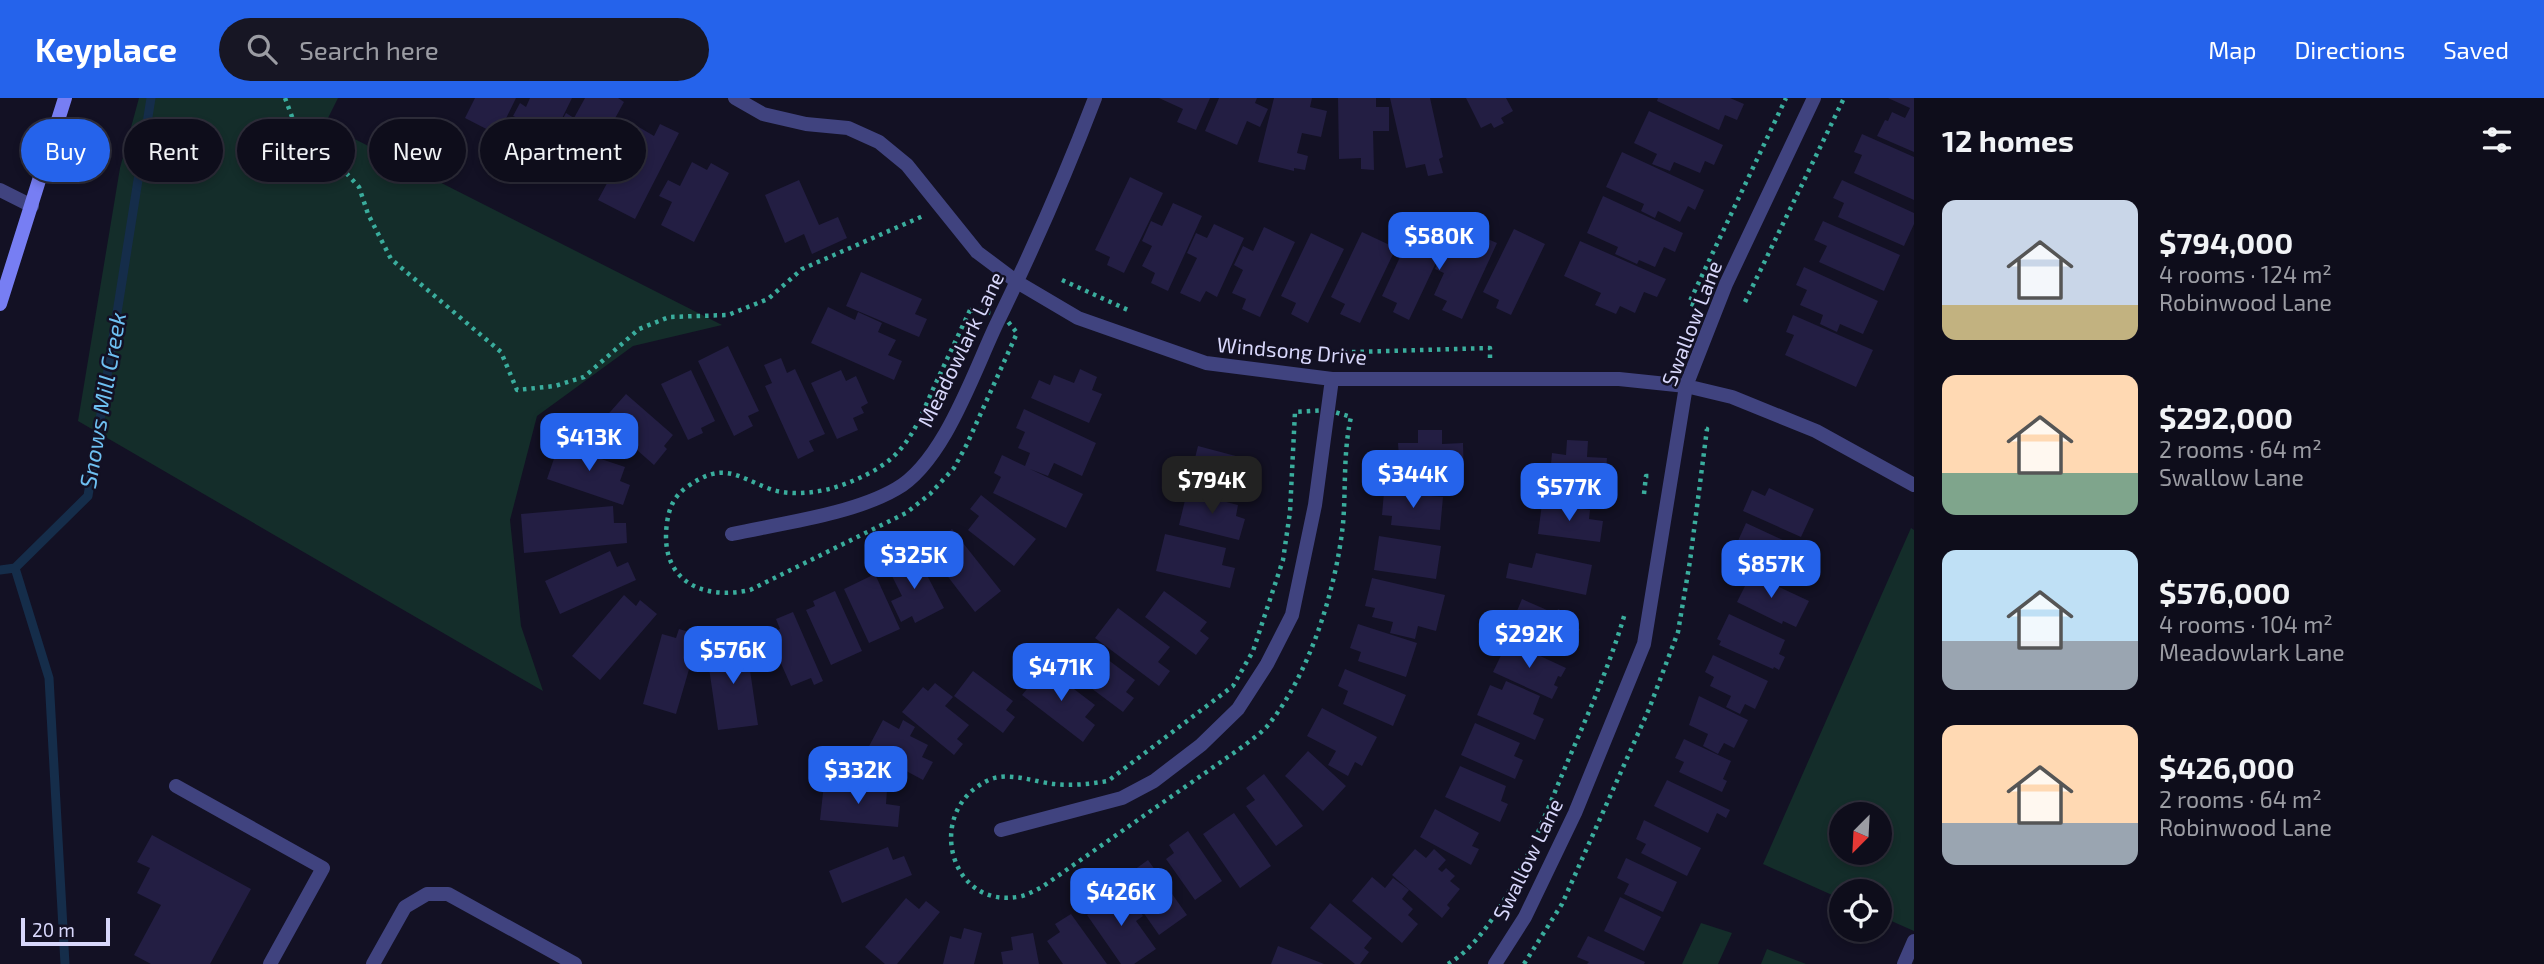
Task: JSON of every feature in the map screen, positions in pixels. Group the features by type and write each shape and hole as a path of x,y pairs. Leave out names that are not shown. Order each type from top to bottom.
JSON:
{"main road":[{"path":"0,304 65,98"}],"street":[{"name":"Windsong Drive","path":"735,98 763,114 806,124 848,128 879,142 907,164 940,209 977,252 1017,282 1078,318 1206,363 1332,379 1619,379 1686,386 1732,397 1816,431 1913,483"},
{"name":"Meadowlark Lane","path":"732,534 865,504 899,488 927,461 948,428 1017,282 1072,159 1095,98"},
{"name":"Swallow Lane","path":"1495,964 1525,917 1575,813 1644,644 1686,386 1726,284 1815,98"},
{"path":"0,190 32,206"},
{"path":"1001,830 1122,798 1154,781 1200,745 1238,709 1267,664 1292,615 1315,505 1332,379"},
{"path":"176,786 323,868 270,964"},
{"path":"373,964 405,907 426,894 448,894 575,964"},
{"path":"1904,964 1914,941"}],"path":[{"path":"285,98 300,138 316,154 337,163 359,187 368,214 391,259 501,352 517,390 555,386 584,377 639,329 669,317 727,315 768,299 802,269 940,209"},
{"path":"1025,264 1137,314"},
{"path":"970,310 1002,314 1017,333 967,444 954,468 930,494 906,513 750,590 730,595 711,593 691,585 676,572 667,558 664,538 667,516 675,496 711,475 730,472 771,489 795,493 845,484 871,473 894,456 914,431 970,310"},
{"path":"1309,353 1490,348 1489,379"},
{"path":"1328,410 1351,417 1343,525 1326,605 1305,663 1280,710 1267,727 1245,745 1042,887 1022,896 997,896 979,891 965,879 955,864 950,843 950,825 959,805 974,790 992,779 1017,778 1055,785 1108,780 1233,686 1253,651 1283,560 1290,512 1295,412 1328,410"},
{"path":"1643,500 1646,476 1670,479"},
{"path":"1448,964 1464,955 1512,886 1609,665 1626,610"}],"green space":[{"path":"139,98 338,98 328,119 237,119 237,182 355,182 355,139 369,146 369,182 440,182 722,325 633,346 537,416 510,520 521,626 543,691 78,421 124,153 124,182 223,182 223,119 133,119"},
{"path":"1911,528 1914,530 1914,931 1892,921 1892,879 1829,879 1829,894 1763,864"},
{"path":"1701,923 1732,933 1718,964 1682,964"},
{"path":"1767,949 1806,964 1761,964"}],"building":[{"path":"475,98 516,98 506,119 480,119 480,126 465,118"},
{"path":"530,98 572,98 562,119 520,119 513,116 520,103 526,107"},
{"path":"585,98 618,98 624,102 615,119 563,119 566,113 574,118"},
{"path":"1159,98 1210,98 1196,130 1177,122 1183,109"},
{"path":"1219,98 1257,98 1255,103 1268,109 1260,127 1247,121 1237,145 1205,131"},
{"path":"1274,98 1312,98 1310,107 1327,111 1321,137 1302,133 1297,153 1308,156 1305,170 1294,168 1294,171 1258,162"},
{"path":"1338,98 1376,98 1376,107 1389,107 1389,131 1373,131 1374,170 1361,169 1361,158 1339,159"},
{"path":"1390,98 1430,98 1443,157 1439,159 1443,173 1428,176 1425,164 1406,168"},
{"path":"1466,98 1506,98 1513,111 1501,118 1504,123 1494,128 1491,123 1481,128"},
{"path":"1658,98 1730,98 1744,104 1737,120 1725,115 1719,130 1657,101"},
{"path":"1888,98 1914,98 1914,152 1877,136 1892,112 1905,118 1910,108"},
{"path":"1649,111 1723,145 1714,165 1705,161 1700,173 1674,162 1670,171 1652,164 1657,154 1634,143"},
{"path":"660,124 679,133 635,219 598,200 608,182 646,182 646,131 654,136"},
{"path":"1862,134 1914,157 1914,200 1854,173 1862,155 1854,152"},
{"path":"1622,152 1704,190 1695,210 1688,206 1680,222 1658,211 1655,218 1641,211 1644,204 1606,187"},
{"path":"692,162 707,170 711,163 729,173 694,242 661,225 672,202 659,196 668,180 680,186"},
{"path":"1130,177 1163,193 1124,273 1107,265 1110,257 1095,250"},
{"path":"799,180 819,225 838,217 847,238 812,254 804,234 785,243 765,195"},
{"path":"1842,180 1914,213 1914,224 1904,246 1838,217 1844,203 1833,198"},
{"path":"1603,196 1683,233 1675,252 1664,247 1655,267 1639,260 1637,264 1615,254 1618,247 1587,233"},
{"path":"1173,203 1202,216 1168,291 1151,283 1155,273 1142,266 1152,246 1142,241 1151,221 1162,226"},
{"path":"1823,221 1900,255 1884,291 1819,262 1827,246 1814,240"},
{"path":"1214,224 1244,238 1217,297 1206,291 1200,302 1180,293 1197,258 1187,253 1196,233 1207,238"},
{"path":"1264,227 1295,242 1260,317 1242,309 1246,299 1232,293 1243,270 1234,265 1243,246 1253,251"},
{"path":"1464,229 1497,243 1462,319 1442,310 1447,301 1434,295 1444,273 1435,269 1441,252 1409,320 1393,312 1397,303 1382,296 1412,231 1454,251"},
{"path":"1514,229 1545,244 1511,315 1496,308 1499,300 1483,292"},
{"path":"1362,232 1396,248 1360,323 1340,314 1345,304 1331,297"},
{"path":"1311,233 1344,249 1308,323 1291,314 1296,303 1281,296"},
{"path":"1580,241 1666,279 1657,297 1644,292 1635,313 1620,306 1616,314 1595,305 1601,293 1564,276"},
{"path":"1804,267 1878,301 1863,334 1840,324 1837,332 1820,324 1823,315 1800,305 1807,290 1796,285"},
{"path":"861,272 922,299 915,314 927,319 919,337 846,306"},
{"path":"828,307 855,320 858,312 882,323 878,332 896,340 888,355 902,361 894,380 811,343"},
{"path":"1793,315 1873,350 1856,387 1785,355 1794,335 1786,332"},
{"path":"728,346 759,411 748,416 753,426 734,436 698,361"},
{"path":"781,358 787,373 795,369 825,434 809,441 814,451 798,459 765,386 772,383 764,365"},
{"path":"1080,369 1097,377 1092,390 1102,394 1089,423 1031,398 1039,380 1050,385 1054,375 1074,383"},
{"path":"691,370 715,421 701,428 703,433 688,440 661,384"},
{"path":"841,370 846,381 856,376 868,403 861,407 864,413 853,418 858,430 837,439 811,383"},
{"path":"626,394 673,435 664,446 667,449 654,465 603,420"},
{"path":"1024,409 1096,443 1082,476 1054,463 1048,476 1030,469 1083,494 1066,528 993,493 1001,477 994,473 1002,455 1025,466 1030,453 1018,448 1025,432 1016,428"},
{"path":"1418,430 1442,430 1442,444 1463,443 1464,479 1385,480 1385,458 1399,457 1398,443 1418,443"},
{"path":"1567,440 1588,441 1587,457 1607,458 1604,492 1549,486 1552,453 1566,455"},
{"path":"580,441 601,448 598,458 625,467 620,481 630,485 623,505 547,479 559,444 578,450"},
{"path":"1198,446 1247,459 1243,473 1249,475 1244,492 1190,478"},
{"path":"1769,488 1814,509 1801,537 1743,511 1752,490 1765,496"},
{"path":"1187,492 1238,505 1236,516 1245,519 1239,540 1179,525"},
{"path":"1384,492 1443,497 1440,530 1391,525 1392,516 1382,515"},
{"path":"981,495 1036,539 1014,566 968,530 979,516 970,509"},
{"path":"1542,504 1590,510 1589,519 1603,521 1600,542 1538,534"},
{"path":"613,506 614,523 626,523 627,543 524,553 521,514"},
{"path":"1746,523 1802,549 1789,578 1733,552"},
{"path":"952,529 1001,591 975,612 932,556 941,549 936,542"},
{"path":"1165,534 1226,548 1222,565 1235,568 1230,588 1156,571"},
{"path":"1379,536 1441,546 1436,579 1374,570"},
{"path":"610,551 617,567 628,562 636,580 560,614 545,581"},
{"path":"915,552 944,608 915,623 912,616 901,622 891,601 902,596 891,574 897,571 893,563"},
{"path":"1536,553 1592,565 1586,595 1506,578 1509,563 1532,568"},
{"path":"1743,570 1809,601 1796,627 1783,621 1782,624 1737,602 1746,584 1738,580"},
{"path":"875,574 900,629 869,643 844,589"},
{"path":"1372,578 1445,595 1436,631 1418,626 1415,639 1390,633 1393,622 1372,617 1375,608 1365,606"},
{"path":"835,591 862,651 831,665 806,610 815,606 813,601"},
{"path":"1164,591 1207,622 1200,631 1209,638 1196,655 1145,617"},
{"path":"624,595 636,606 640,600 657,614 600,680 572,656"},
{"path":"1522,599 1556,614 1558,609 1569,614 1567,618 1579,623 1576,628 1580,629 1568,656 1509,630"},
{"path":"1118,608 1170,647 1158,662 1170,671 1159,686 1095,638"},
{"path":"793,612 823,681 814,685 811,678 791,686 768,634 780,629 776,619"},
{"path":"1729,614 1785,640 1779,654 1785,657 1779,670 1719,645 1721,641 1717,639"},
{"path":"1358,624 1417,643 1406,677 1358,661 1361,652 1350,648"},
{"path":"679,629 699,635 676,714 643,704 662,634 676,638"},
{"path":"745,636 758,725 718,730 707,654 725,652 724,639"},
{"path":"1508,641 1566,668 1561,677 1558,676 1554,685 1558,687 1552,699 1493,672"},
{"path":"1095,650 1135,680 1126,692 1134,698 1123,712 1075,676"},
{"path":"1713,655 1768,681 1755,709 1745,704 1740,714 1726,707 1731,696 1710,686 1714,677 1705,672"},
{"path":"1045,667 1095,705 1085,717 1095,725 1083,742 1022,695"},
{"path":"1345,669 1406,695 1393,726 1343,704 1348,691 1338,686"},
{"path":"973,671 1013,701 1006,710 1015,717 1003,733 954,696"},
{"path":"1506,681 1540,696 1533,714 1544,719 1535,740 1477,715 1490,685 1502,690"},
{"path":"935,683 953,697 945,706 969,725 957,739 963,744 954,755 902,712 923,687 928,691"},
{"path":"1699,696 1748,720 1734,748 1724,743 1718,754 1703,746 1708,734 1689,725"},
{"path":"1322,708 1377,737 1362,766 1355,762 1348,776 1328,765 1336,751 1307,736"},
{"path":"883,720 899,729 903,720 915,727 910,736 928,745 922,757 933,762 923,780 867,750"},
{"path":"1475,723 1520,743 1514,756 1523,760 1515,779 1461,755"},
{"path":"1684,739 1731,761 1723,779 1727,781 1722,792 1679,772 1684,762 1675,758"},
{"path":"1308,751 1346,786 1323,811 1285,776"},
{"path":"1460,766 1506,786 1501,801 1508,804 1500,822 1445,797"},
{"path":"1264,774 1303,826 1276,846 1246,806 1255,800 1246,788"},
{"path":"1667,780 1730,810 1726,818 1717,813 1708,833 1654,806"},
{"path":"824,784 887,790 886,804 900,806 898,827 820,820"},
{"path":"1435,809 1479,833 1472,846 1479,849 1471,865 1420,837"},
{"path":"1234,813 1271,866 1240,888 1203,834"},
{"path":"1644,820 1701,848 1687,876 1641,853 1646,844 1636,839"},
{"path":"1188,831 1222,881 1195,900 1166,859 1174,853 1169,845"},
{"path":"152,835 251,889 210,964 151,964 134,955 161,905 137,893 150,868 137,862"},
{"path":"888,847 893,860 904,856 912,875 842,903 829,871"},
{"path":"1415,849 1426,858 1434,849 1446,860 1438,869 1442,872 1446,868 1455,876 1450,881 1460,889 1447,905 1450,908 1442,918 1392,875"},
{"path":"1626,858 1677,882 1663,912 1624,894 1629,884 1617,878"},
{"path":"1148,860 1187,915 1159,935 1127,889 1141,880 1134,870"},
{"path":"1372,877 1385,888 1393,878 1409,890 1402,899 1413,909 1408,915 1418,924 1402,943 1352,901"},
{"path":"1110,888 1121,905 1131,898 1143,916 1136,921 1156,949 1134,964 1121,964 1087,915 1101,906 1095,898"},
{"path":"1620,897 1661,917 1644,951 1604,931"},
{"path":"906,898 919,909 926,901 940,912 897,964 885,964 865,947"},
{"path":"1330,903 1372,938 1364,948 1369,952 1360,964 1355,964 1310,928"},
{"path":"1071,914 1107,964 1063,964 1047,941 1060,932 1055,924"},
{"path":"964,928 982,933 974,964 943,964 950,936 961,939"},
{"path":"1033,933 1039,964 1003,964 1001,952 1013,950 1011,937"},
{"path":"1588,936 1645,962 1587,964 1589,962 1577,957"},
{"path":"1278,946 1324,964 1271,964"}],"waterway":[{"name":"Snows Mill Creek","path":"65,964 49,678 15,568 88,496 151,98"},
{"path":"0,570 15,568"}]}
